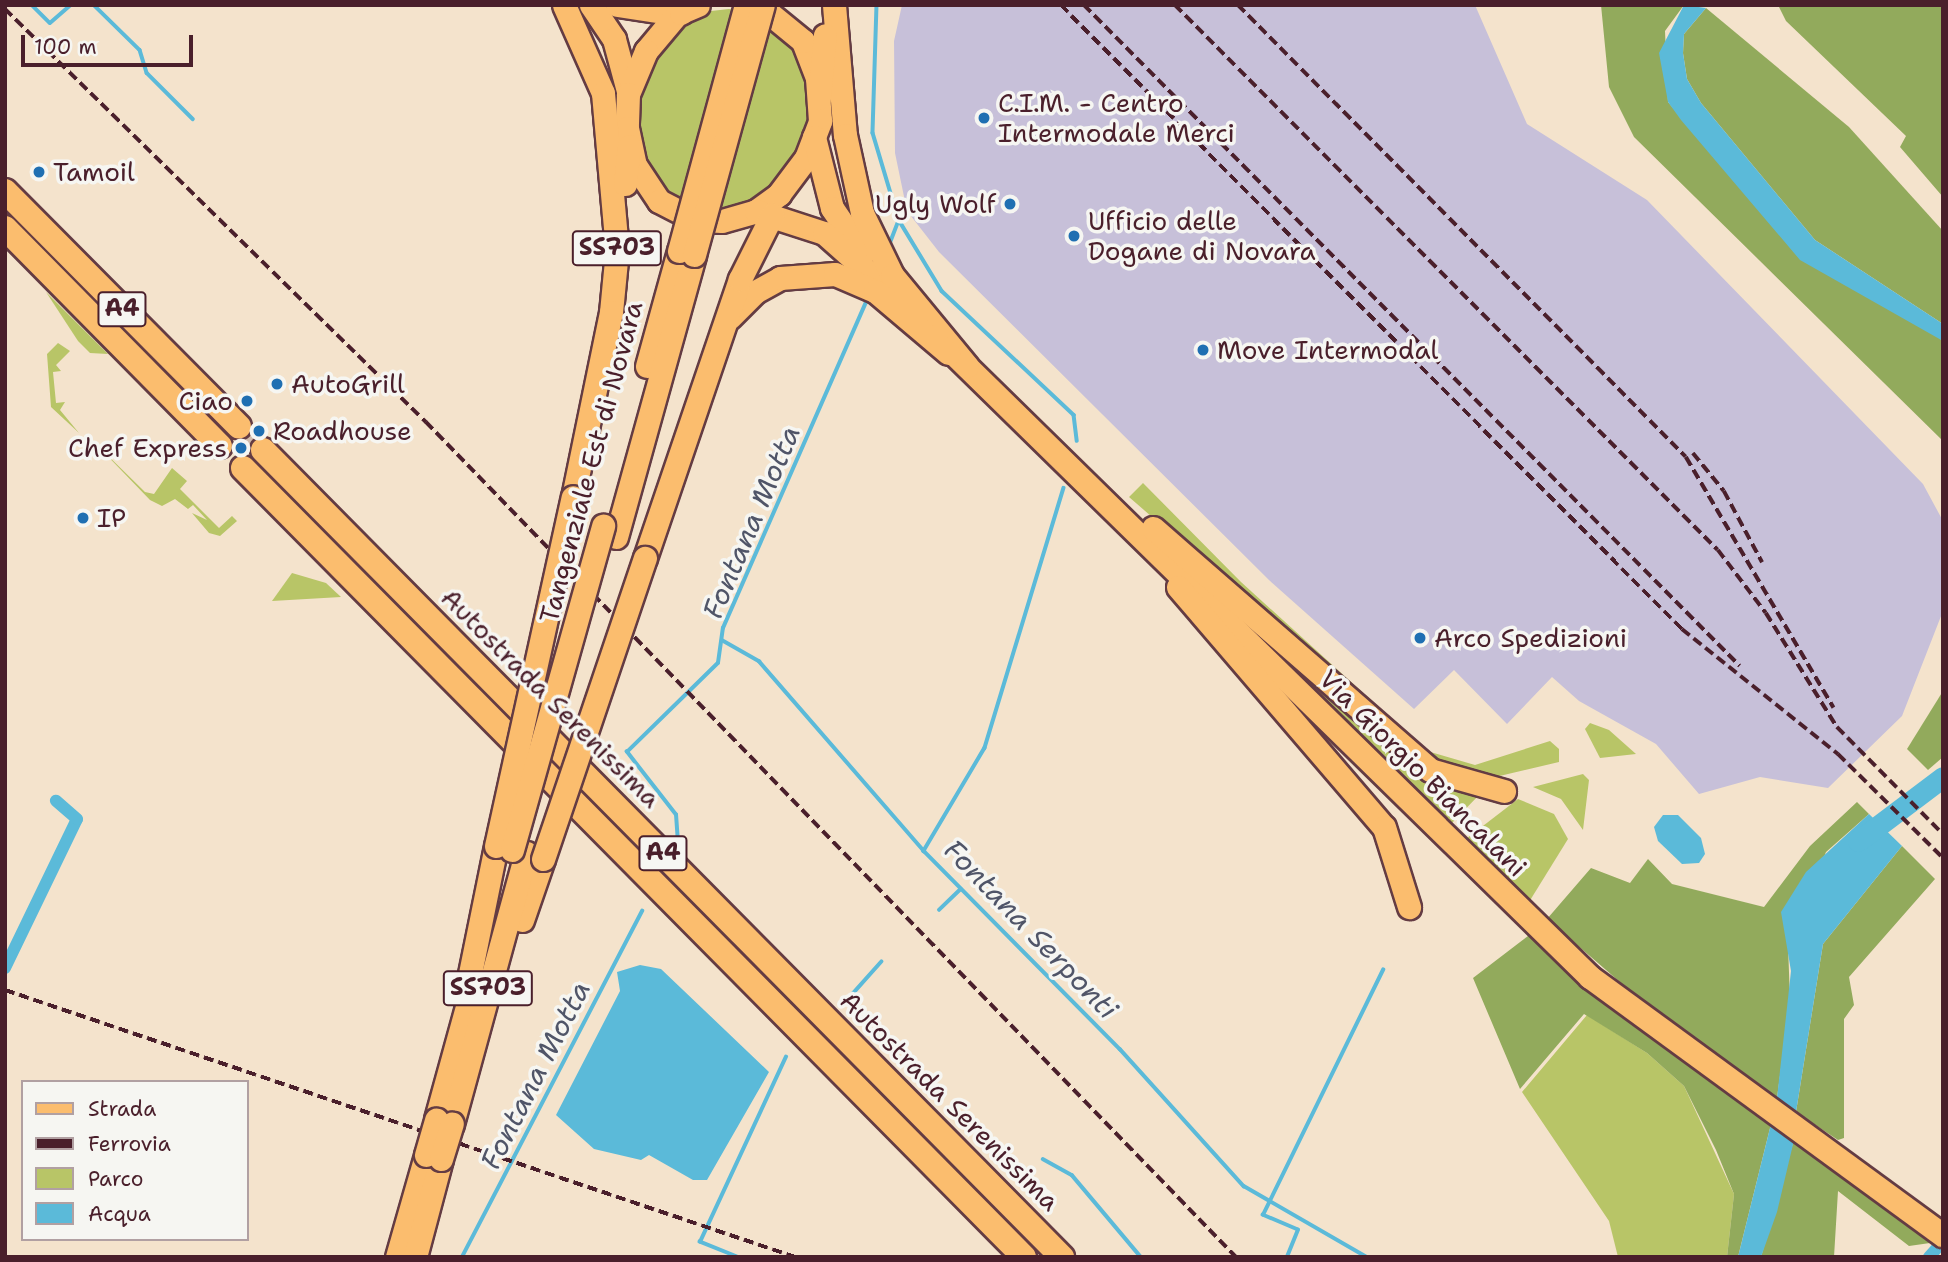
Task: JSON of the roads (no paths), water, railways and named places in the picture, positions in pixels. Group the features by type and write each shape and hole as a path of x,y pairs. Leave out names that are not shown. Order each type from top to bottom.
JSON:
{"highway":[{"name":"A4","path":"5,191 239,427"},
{"name":"A4","path":"5,228 220,446"},
{"name":"Autostrada Serenissima","path":"263,450 1062,1257"},
{"name":"A4","path":"243,468 1024,1257"}],"main road":[{"name":"SS703","path":"564,5 603,93 617,250"},
{"path":"592,5 614,38 628,94 629,146 650,191 684,216 722,221 764,213 793,178 814,136 829,5"},
{"path":"617,5 684,9"},
{"name":"Tangenziale Est di Novara","path":"686,253 746,5"},
{"path":"761,5 803,41 819,99"},
{"name":"Tangenziale Est di Novara","path":"397,1257 434,1157 686,253 761,5"},
{"path":"834,5 849,169 877,275"},
{"path":"628,94 646,51 684,9"},
{"name":"Via Giorgio Biancalani","path":"814,136 832,208 877,275"},
{"name":"SS703","path":"519,852 573,497 611,312 629,146"},
{"name":"SS703","path":"519,852 645,558 764,213"},
{"name":"Via Giorgio Biancalani","path":"764,213 824,233 877,275 1540,930 1677,1046 1858,1167 1943,1235"},
{"name":"SS703","path":"722,332 746,298 780,278 822,273 877,275 967,366"},
{"path":"1060,458 1217,579 1419,761 1451,779 1504,791"},
{"path":"1060,458 1348,781 1384,828 1409,907"},
{"name":"Tangenziale Est di Novara","path":"415,1257 434,1157"}],"water":[{"path":"1684,5 1706,8 1684,34 1683,53 1687,79 1701,103 1815,240 1943,324 1943,341 1800,260 1681,120 1668,102 1659,53"},
{"path":"1869,814 1902,846 1823,944 1796,1112 1777,1098 1791,971 1781,912 1806,872"},
{"path":"1663,815 1678,815 1701,838 1705,854 1699,863 1682,864 1658,841 1654,827"},
{"path":"640,965 661,969 769,1072 707,1180 693,1180 649,1155 641,1160 594,1149 556,1115 620,991 617,972"},
{"path":"1772,1120 1795,1136 1777,1212 1761,1257 1738,1257"}],"waterway":[{"path":"32,5 50,23 71,5"},
{"path":"94,5 140,50 147,73 193,119"},
{"name":"Fontana Serponti","path":"877,5 873,133 899,220 942,291 1074,415 1077,441"},
{"name":"Fontana Motta","path":"888,248 899,220"},
{"name":"Fontana Motta","path":"678,843 676,815 627,752 718,663 723,628 868,297"},
{"name":"Fontana Serponti","path":"1064,488 985,748 924,851 1120,1049 1244,1186 1367,1257"},
{"path":"722,640 759,661 924,851"},
{"path":"1858,841 1943,777"},
{"path":"5,968 77,819 56,801"},
{"path":"939,910 961,889"},
{"name":"Fontana Motta","path":"462,1257 642,911"},
{"path":"848,999 881,962"},
{"path":"1287,1257 1298,1230 1263,1215 1383,970"},
{"path":"737,1257 700,1242 786,1057"},
{"path":"1043,1159 1072,1175 1141,1257"},
{"path":"1929,1257 1937,1248"}],"tunnel":[{"path":"239,427 263,450"}],"railway":[{"path":"1061,5 1682,629 1838,754 1943,858"},
{"path":"1084,5 1740,666"},
{"path":"1175,5 1718,550 1766,613 1837,727 1940,831"},
{"path":"1238,5 1686,457 1834,708"},
{"path":"5,9 426,422 1236,1257"},
{"path":"1693,453 1724,491 1762,562"},
{"path":"5,990 795,1257"}],"place":[{"name":"C.I.M. - Centro Intermodale Merci","path":"984,118"},
{"name":"Tamoil","path":"39,172"},
{"name":"Ugly Wolf","path":"1010,204"},
{"name":"Ufficio delle Dogane di Novara","path":"1074,236"},
{"name":"Move Intermodal","path":"1203,350"},
{"name":"AutoGrill","path":"277,384"},
{"name":"Ciao","path":"247,401"},
{"name":"Roadhouse","path":"259,431"},
{"name":"Chef Express","path":"241,448"},
{"name":"IP","path":"83,518"},
{"name":"Arco Spedizioni","path":"1420,638"}]}
